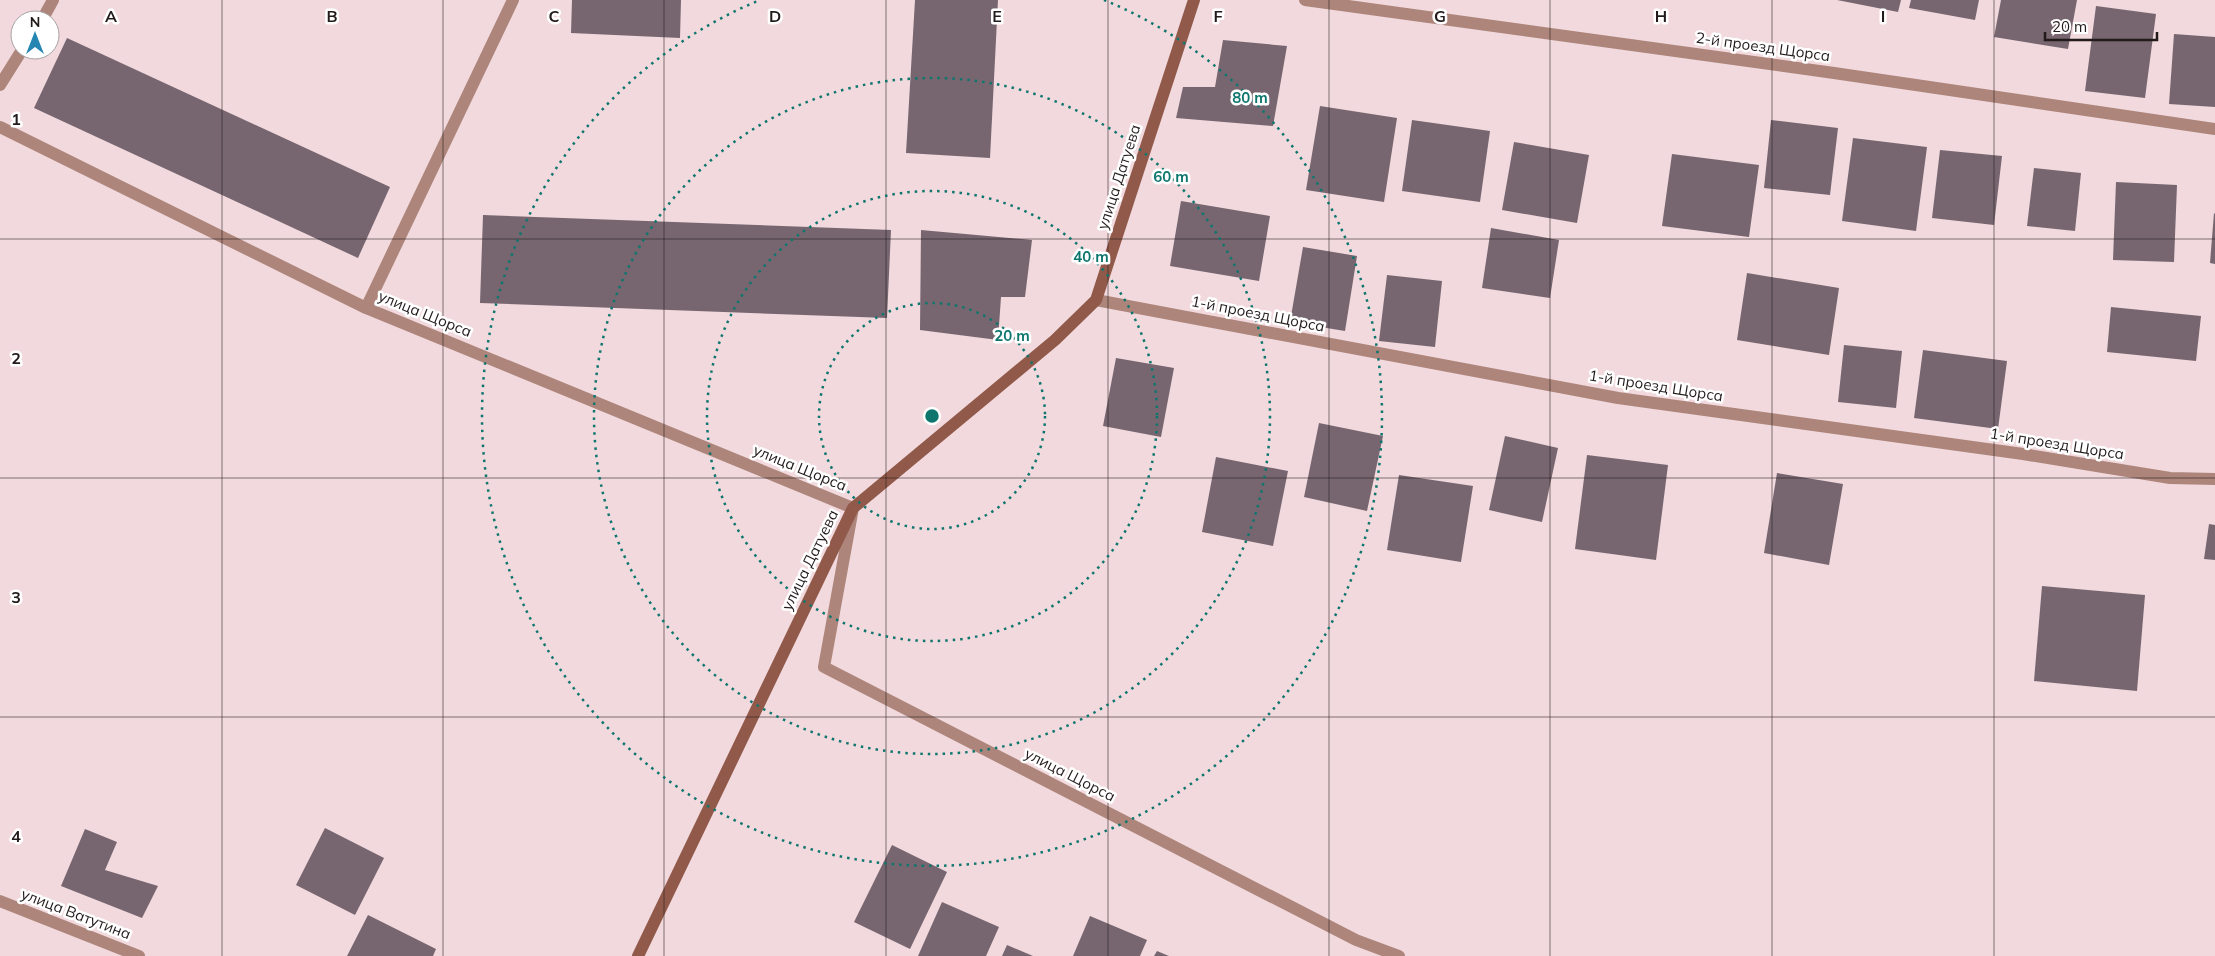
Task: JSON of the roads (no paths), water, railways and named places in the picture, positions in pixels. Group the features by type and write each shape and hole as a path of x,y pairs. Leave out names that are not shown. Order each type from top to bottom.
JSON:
{"street":[{"path":"366,308 513,0"},
{"name":"улица Датуева","path":"638,956 853,508 1055,340 1096,300 1194,0"},
{"name":"2-й проезд Щорса","path":"1305,0 1854,76 2215,129"},
{"path":"0,85 16,60"},
{"name":"улица Щорса","path":"0,126 366,308 853,508 824,667 1356,940 1399,956"},
{"name":"1-й проезд Щорса","path":"1096,300 1618,398 2023,454 2170,478 2215,479"},
{"name":"улица Ватутина","path":"0,902 139,956"}]}
